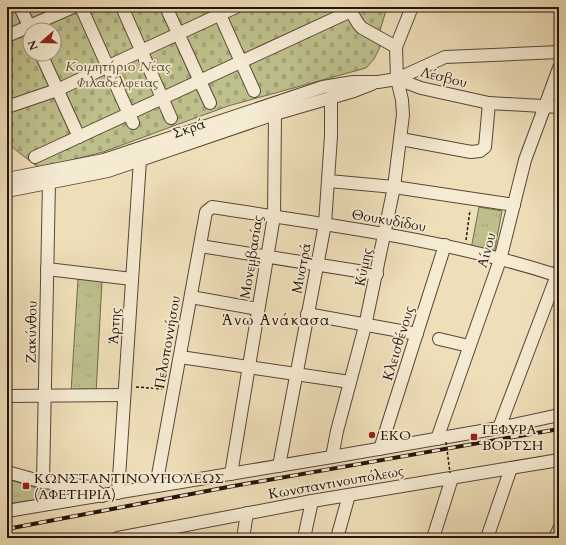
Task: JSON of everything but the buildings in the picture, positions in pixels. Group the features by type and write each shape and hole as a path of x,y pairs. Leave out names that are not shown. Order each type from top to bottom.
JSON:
{"street":[{"path":"20,7 27,22"},
{"path":"42,22 73,7"},
{"path":"81,7 131,118"},
{"path":"122,7 140,51 171,118"},
{"path":"166,7 210,103"},
{"path":"7,106 57,90 107,65 178,34 218,11 236,7"},
{"path":"412,7 396,46 397,79 442,57 559,52"},
{"path":"35,157 79,137 131,118 162,98 241,62 349,9 357,24 362,28 396,46"},
{"path":"218,11 254,91"},
{"path":"7,36 22,31"},
{"path":"45,62 79,137"},
{"name":"Αίνου","path":"441,441 469,346 500,260 525,160 559,68"},
{"name":"Σκρά","path":"7,179 104,160 323,87 353,82 378,82 397,79"},
{"name":"Λέσβου","path":"397,79 420,88 488,103 546,104 559,107"},
{"name":"Κύμης","path":"332,457 337,431 365,326 386,234 401,139 402,100 397,79"},
{"name":"Σκρά","path":"7,191 108,171 275,114 354,91 378,82"},
{"name":"Μυστρά","path":"279,466 325,224 331,97"},
{"path":"401,139 472,152 480,151 485,147 488,103"},
{"name":"Μονεμβασίας","path":"231,474 274,216 275,114"},
{"name":"Άρτης","path":"118,493 140,160"},
{"path":"328,181 394,187 514,205"},
{"name":"Ζακύνθου","path":"43,482 49,182"},
{"name":"Θουκυδίδου","path":"212,207 325,224 445,245 558,274"},
{"name":"Πελοποννήσου","path":"156,486 206,212 212,207"},
{"name":"Κλεισθένους","path":"380,449 445,245"},
{"path":"200,246 377,274"},
{"path":"47,268 132,279"},
{"path":"499,428 558,274"},
{"path":"191,297 258,309"},
{"path":"307,314 365,326 416,334"},
{"path":"439,339 469,346"},
{"path":"180,357 350,382"},
{"path":"7,396 45,396 125,390"},
{"path":"557,416 559,405"},
{"name":"Κωνσταντινουπόλεως","path":"7,511 380,449 441,441 557,416"},
{"name":"Κωνσταντινουπόλεως","path":"118,538 167,533 247,513 451,475 511,468 559,460"},
{"path":"487,538 511,468"},
{"path":"7,472 43,482 91,486 102,496"},
{"path":"433,538 451,475"},
{"path":"337,538 349,495"},
{"path":"304,538 312,501"},
{"path":"243,538 247,513"},
{"path":"555,538 559,529"}],"path":[{"path":"464,249 471,199"},
{"path":"125,390 174,389"},
{"path":"441,441 451,475"}],"green space":[{"name":"Κοιμητήριο Νέας Φιλαδέλφειας","path":"7,7 387,7 379,34 380,47 374,59 366,68 228,106 103,152 39,168 7,143"},
{"path":"479,207 502,211 494,254 471,249"},
{"path":"78,279 102,281 96,394 71,392"},
{"path":"7,479 33,487 84,492 7,504"}],"railway":[{"path":"7,529 228,487 559,429"}],"place":[{"name":"EKO","path":"372,435"},
{"name":"ΓΕΦΥΡΑ ΒΟΡΤΣΗ","path":"474,437"},
{"name":"ΚΩΝΣΤΑΝΤΙΝΟΥΠΟΛΕΩΣ (ΑΦΕΤΗΡΙΑ)","path":"26,486"}],"district":[{"name":"Άνω Ανάκασα","path":"276,320"}]}
